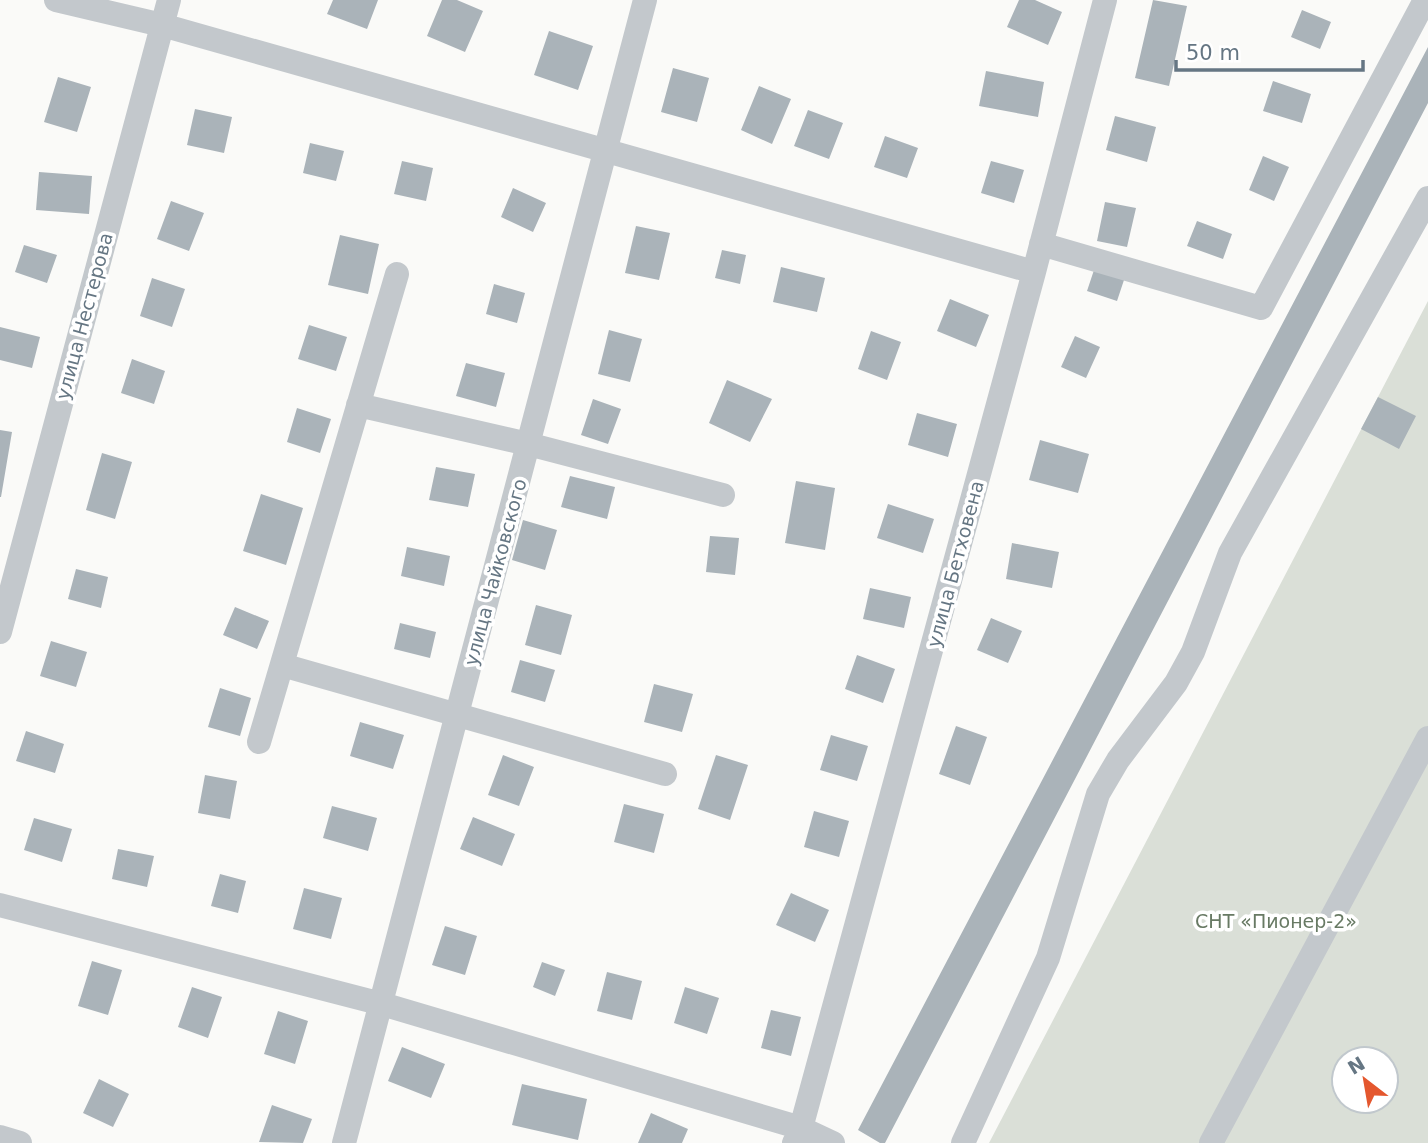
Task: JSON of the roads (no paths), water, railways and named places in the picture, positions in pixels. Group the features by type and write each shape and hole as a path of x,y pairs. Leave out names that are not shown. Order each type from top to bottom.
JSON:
{"street":[{"path":"56,0 162,25 1034,272"},
{"name":"улица Нестерова","path":"0,632 169,0"},
{"name":"улица Чайковского","path":"344,1143 645,0"},
{"name":"улица Бетховена","path":"798,1135 1034,272 1105,0"},
{"path":"1041,244 1261,308 1425,0"},
{"path":"963,1143 1048,958 1098,794 1118,760 1176,683 1193,652 1230,553 1428,198"},
{"path":"259,742 397,274"},
{"path":"358,405 528,444 723,495"},
{"path":"282,664 665,774"},
{"path":"1211,1143 1428,738"},
{"path":"0,905 382,1004 798,1135 833,1143"},
{"path":"0,1137 20,1143"}],"park label":[{"name":"СНТ «Пионер-2»","path":"1276,921"}]}
